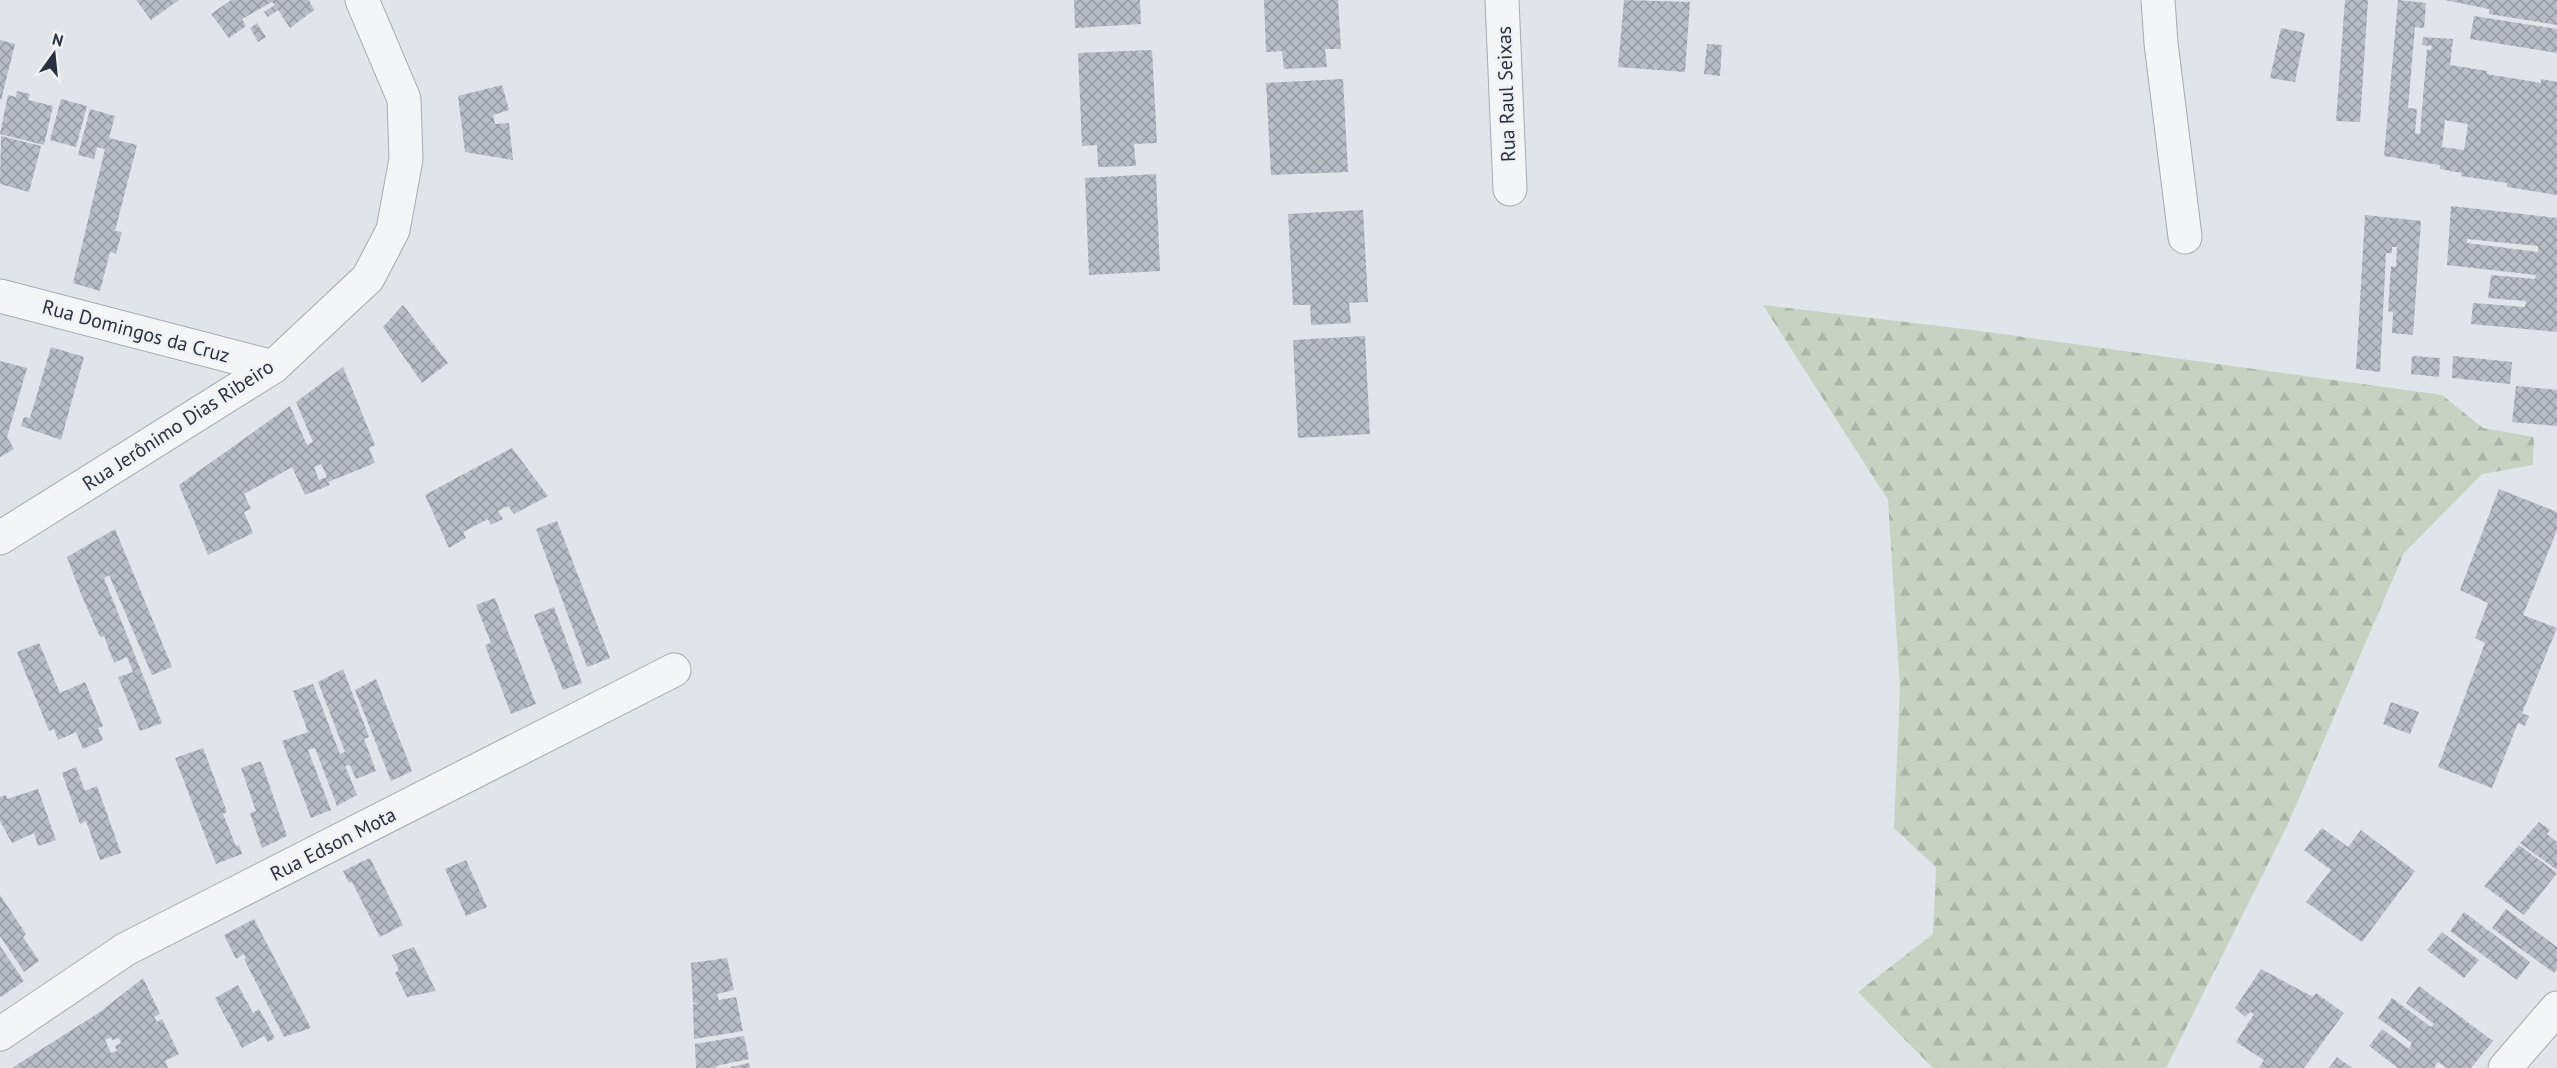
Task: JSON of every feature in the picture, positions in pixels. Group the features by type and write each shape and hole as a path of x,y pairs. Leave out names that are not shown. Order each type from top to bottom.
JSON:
{"street":[{"name":"Rua Jerônimo Dias Ribeiro","path":"0,538 273,367 368,278 393,230 406,159 404,99 362,0"},
{"name":"Rua Raul Seixas","path":"1502,0 1510,189"},
{"path":"2158,0 2185,237"},
{"name":"Rua Domingos da Cruz","path":"0,296 273,367"},
{"name":"Rua Edson Mota","path":"0,1034 126,949 674,670"},
{"path":"2505,1068 2557,1008"}],"green space":[{"path":"1763,305 1980,331 2442,395 2483,428 2534,437 2533,465 2482,474 2404,553 2288,824 2166,1068 1933,1068 1858,992 1933,934 1936,867 1894,828 1900,689 1888,500"}],"building":[{"path":"136,0 179,0 151,20"},
{"path":"231,0 309,0 314,10 290,28 278,10 268,17 264,12 275,5 272,2 242,19 246,26 229,38 211,14"},
{"path":"1074,0 1140,0 1141,24 1075,28"},
{"path":"1264,0 1338,0 1341,49 1325,49 1327,67 1284,69 1282,51 1266,52"},
{"path":"1624,0 1690,2 1685,72 1618,67"},
{"path":"2345,0 2368,0 2360,122 2336,121"},
{"path":"2398,0 2426,3 2424,28 2415,27 2408,108 2417,109 2415,133 2420,134 2427,49 2431,50 2432,46 2422,45 2423,37 2453,39 2450,65 2541,83 2541,79 2557,82 2557,195 2507,187 2507,183 2461,176 2462,173 2440,169 2440,165 2384,156","holes":["2445,120 2468,124 2464,150 2442,147"]},
{"path":"2445,0 2557,0 2557,25 2489,14 2489,9"},
{"path":"2474,16 2557,29 2557,53 2470,39"},
{"path":"257,23 266,37 258,42 250,28"},
{"path":"2281,28 2305,33 2295,82 2270,78"},
{"path":"0,40 15,44 1,100 0,100"},
{"path":"1707,44 1722,45 1720,76 1704,74"},
{"path":"1152,50 1157,143 1134,144 1136,166 1098,167 1097,145 1082,146 1078,53"},
{"path":"1343,79 1348,172 1271,175 1266,83"},
{"path":"502,85 509,110 493,115 495,124 509,123 513,160 465,152 458,96"},
{"path":"17,91 30,94 28,100 53,106 44,145 0,134 8,95 16,97"},
{"path":"61,99 87,106 76,147 50,140"},
{"path":"90,109 115,116 109,138 137,145 115,231 122,232 116,254 110,252 100,291 73,283 105,149 97,147 94,159 78,155"},
{"path":"1,136 41,146 29,192 0,184"},
{"path":"1156,174 1160,271 1089,275 1085,178"},
{"path":"2451,206 2557,218 2557,332 2471,324 2473,303 2525,307 2526,301 2488,298 2491,275 2535,279 2536,275 2447,265","holes":["2467,239 2538,246 2538,252 2467,243"]},
{"path":"1363,210 1368,302 1349,303 1351,323 1311,325 1310,305 1293,305 1288,214"},
{"path":"2365,215 2421,221 2413,335 2392,333 2393,312 2388,311 2391,266 2396,267 2397,247 2392,247 2392,253 2386,253 2380,372 2356,369"},
{"path":"403,305 448,363 422,383 383,327"},
{"path":"1365,336 1370,434 1298,438 1293,340"},
{"path":"51,347 84,357 61,440 21,426 24,417 30,418"},
{"path":"2412,356 2440,358 2439,377 2411,374"},
{"path":"2453,356 2512,362 2510,384 2452,378"},
{"path":"0,361 27,368 7,437 14,449 0,457"},
{"path":"343,367 375,445 369,448 375,463 328,482 330,485 305,495 292,467 244,494 251,509 244,512 253,533 208,555 179,485 290,406 307,445 313,442 296,402","holes":["321,464 327,477 319,480 314,467"]},
{"path":"2516,386 2557,390 2557,426 2512,422"},
{"path":"512,448 548,496 514,514 508,506 498,511 503,519 491,525 488,519 463,532 466,538 449,548 425,495"},
{"path":"2499,489 2557,512 2557,530 2523,615 2557,628 2522,713 2529,716 2525,726 2518,723 2492,788 2438,767 2485,643 2475,638 2488,603 2460,590"},
{"path":"557,521 610,658 587,667 536,529"},
{"path":"115,529 172,667 152,675 109,575 104,578 162,723 140,731 118,677 133,672 127,657 114,663 104,636 100,637 67,557"},
{"path":"495,598 536,704 511,714 485,645 491,643 476,605"},
{"path":"554,607 582,683 563,690 534,615"},
{"path":"39,643 60,693 85,682 103,726 98,728 103,740 83,749 76,732 58,740 54,729 49,731 17,652"},
{"path":"343,669 369,737 364,739 376,771 356,779 350,765 345,766 357,795 337,806 315,748 308,750 331,810 311,818 282,741 308,732 293,691 313,684 340,754 345,752 318,682"},
{"path":"376,679 412,771 391,781 355,690"},
{"path":"2391,702 2419,712 2410,734 2383,724"},
{"path":"203,748 227,812 223,814 236,846 239,845 242,854 216,864 175,758"},
{"path":"261,761 287,836 262,848 250,813 256,811 241,768"},
{"path":"76,767 85,791 97,786 121,853 100,860 86,821 80,824 62,773"},
{"path":"38,789 56,840 38,846 34,833 12,843 0,821 0,797 6,795 7,799"},
{"path":"2539,822 2550,830 2547,834 2557,842 2557,870 2520,843"},
{"path":"2322,828 2348,847 2361,830 2415,871 2362,942 2306,902 2331,870 2304,850"},
{"path":"2519,845 2557,873 2524,915 2484,886"},
{"path":"370,858 403,925 380,937 352,882 349,883 343,871"},
{"path":"466,860 487,907 466,916 445,869"},
{"path":"0,895 26,934 23,937 39,961 24,972 0,936"},
{"path":"2506,909 2557,947 2557,969 2554,973 2492,928"},
{"path":"2464,912 2530,962 2517,980 2450,931"},
{"path":"254,919 311,1028 284,1037 244,959 246,958 244,954 236,959 224,935"},
{"path":"2442,932 2479,960 2464,978 2427,950"},
{"path":"0,946 24,981 1,997 0,995"},
{"path":"414,947 436,991 407,997 395,973 399,970 392,955"},
{"path":"727,958 734,990 717,994 719,1000 736,997 743,1031 694,1039 693,1004 701,1003 693,1003 691,963"},
{"path":"2261,969 2313,997 2316,993 2344,1013 2304,1068 2259,1068 2264,1060 2236,1042 2254,1014 2250,1012 2245,1017 2235,1008"},
{"path":"143,978 160,1014 154,1017 157,1022 162,1019 179,1054 165,1061 168,1068 12,1068 100,1012","holes":["111,1037 112,1040 119,1038 121,1043 115,1046 117,1051 111,1053 105,1040"]},
{"path":"238,985 253,1013 259,1009 275,1038 268,1042 264,1036 242,1048 215,998"},
{"path":"2419,986 2493,1041 2471,1068 2447,1068 2438,1062 2434,1068 2398,1068 2369,1046 2382,1029 2409,1049 2412,1043 2378,1018 2392,998 2431,1027 2434,1024 2406,1003"},
{"path":"744,1036 749,1059 716,1066 716,1068 696,1068 695,1044"},
{"path":"2337,1057 2352,1068 2329,1068"},
{"path":"749,1063 750,1068 731,1068 731,1067"}]}
